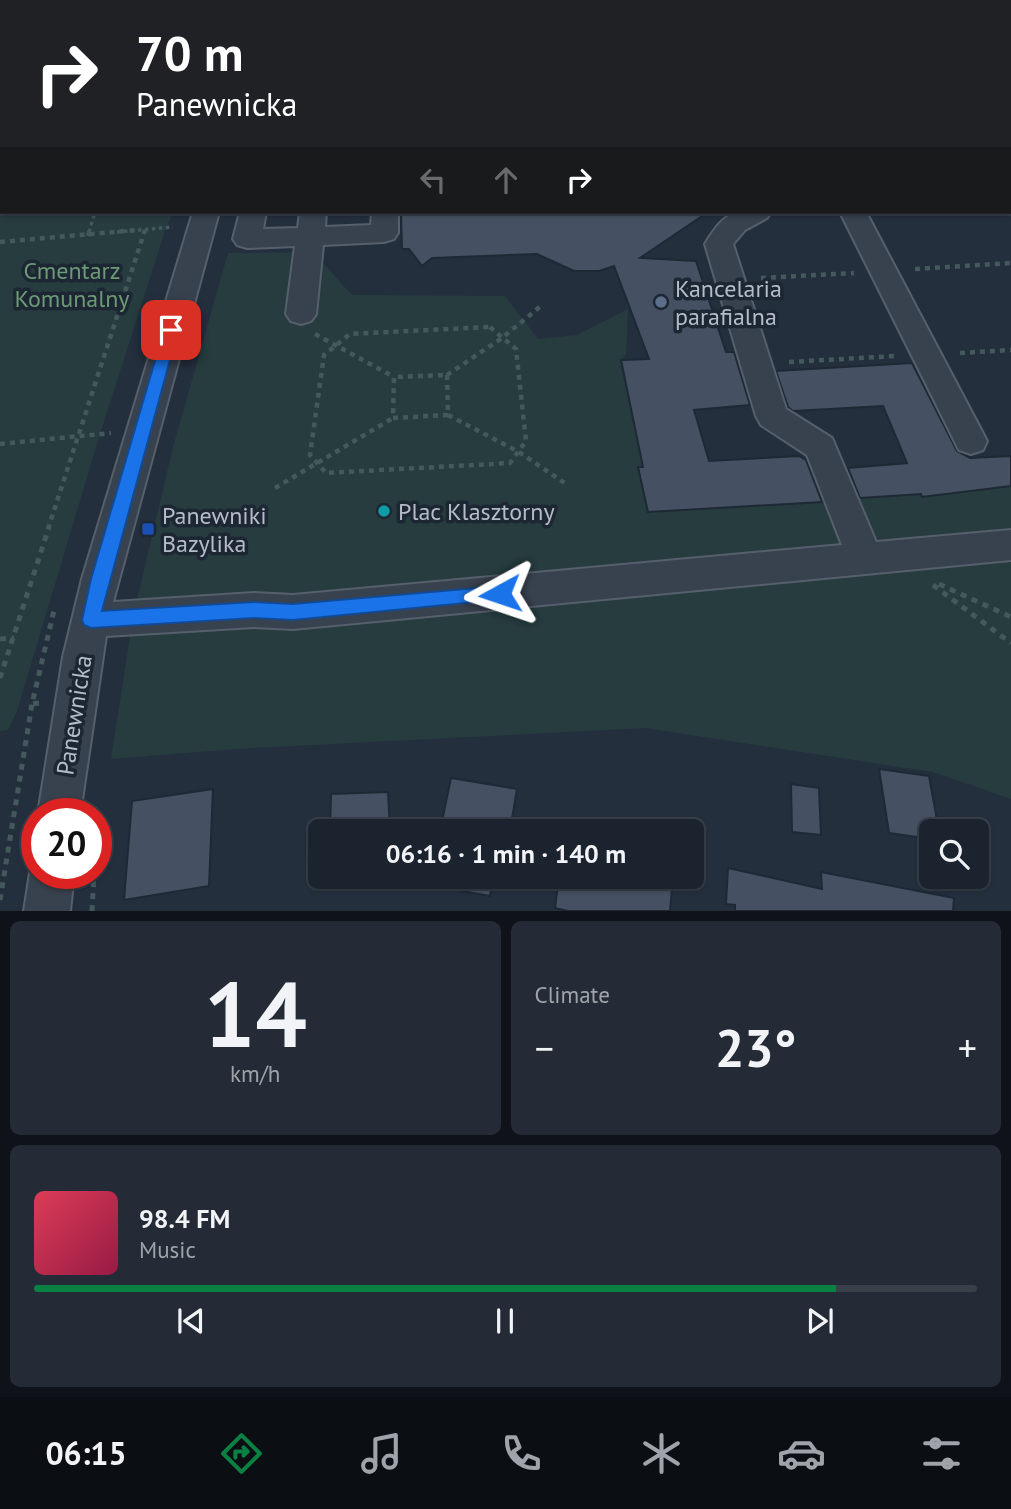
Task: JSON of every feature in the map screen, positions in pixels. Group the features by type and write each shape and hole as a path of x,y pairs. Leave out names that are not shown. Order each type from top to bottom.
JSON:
{"street":[{"path":"253,214 247,239 312,224 384,233 384,214"},
{"path":"750,214 729,228 719,244 772,416 820,447 865,558"},
{"path":"854,214 971,441"},
{"name":"Panewnicka","path":"61,798 77,689 100,579 191,219"},
{"path":"306,323 312,224"},
{"path":"91,620 254,610 307,611 1011,545"},
{"path":"47,911 49,889"}],"path":[{"path":"88,236 94,214"},
{"path":"0,242 145,230 191,219"},
{"path":"0,678 145,230"},
{"path":"306,323 336,346 394,377 447,375 502,338 541,306"},
{"path":"490,327 502,338 516,349 526,441 510,463 326,473 310,455 324,355 350,334 490,327"},
{"path":"756,364 1011,350"},
{"path":"447,375 448,415"},
{"path":"393,418 394,377"},
{"path":"275,488 393,418 448,415 519,452 566,484"},
{"path":"0,444 100,435"},
{"path":"928,582 1011,643"},
{"path":"0,639 14,638"},
{"path":"0,900 32,704"},
{"path":"92,911 93,889"}],"green space":[{"name":"Cmentarz Komunalny","path":"0,214 172,214 100,434 17,711 8,730 0,731"},
{"path":"313,252 352,295 505,296 538,339 577,335 628,309 626,354 621,361 643,467 639,468 649,512 921,494 923,497 1011,486 1011,799 933,772 645,728 236,749 111,759 133,617 173,447 228,253"}],"building":[{"path":"401,214 705,214 640,258 696,261 726,352 734,352 750,405 694,410 709,461 799,456 806,460 822,502 648,512 638,467 643,467 621,360 649,359 614,266 599,271 574,271 537,254 432,258 422,266 409,249 402,249"},
{"path":"912,363 957,451 970,458 1011,456 1011,486 922,497 921,494 860,498 848,468 907,463 883,406 793,411 788,407 776,371"},
{"path":"879,769 929,776 937,819 919,819 919,837 889,833"},
{"path":"451,778 517,789 512,819 442,819"},
{"path":"791,784 819,788 821,835 792,832"},
{"path":"213,789 209,886 124,900 132,801"},
{"path":"388,792 389,819 330,819 331,794"},
{"path":"306,834 308,834 307,878"},
{"path":"728,868 822,889 821,872 954,898 953,911 735,911 735,905 726,904"},
{"path":"451,889 491,889 490,896"},
{"path":"557,889 672,889 670,911 568,911 555,908"}],"place":[{"name":"Kancelaria parafialna","path":"661,302"},
{"name":"Plac Klasztorny","path":"384,511"},
{"name":"Panewniki Bazylika","path":"148,529"}],"route":[{"path":"171,330 100,579 91,620 254,610 293,612 500,594"}]}
